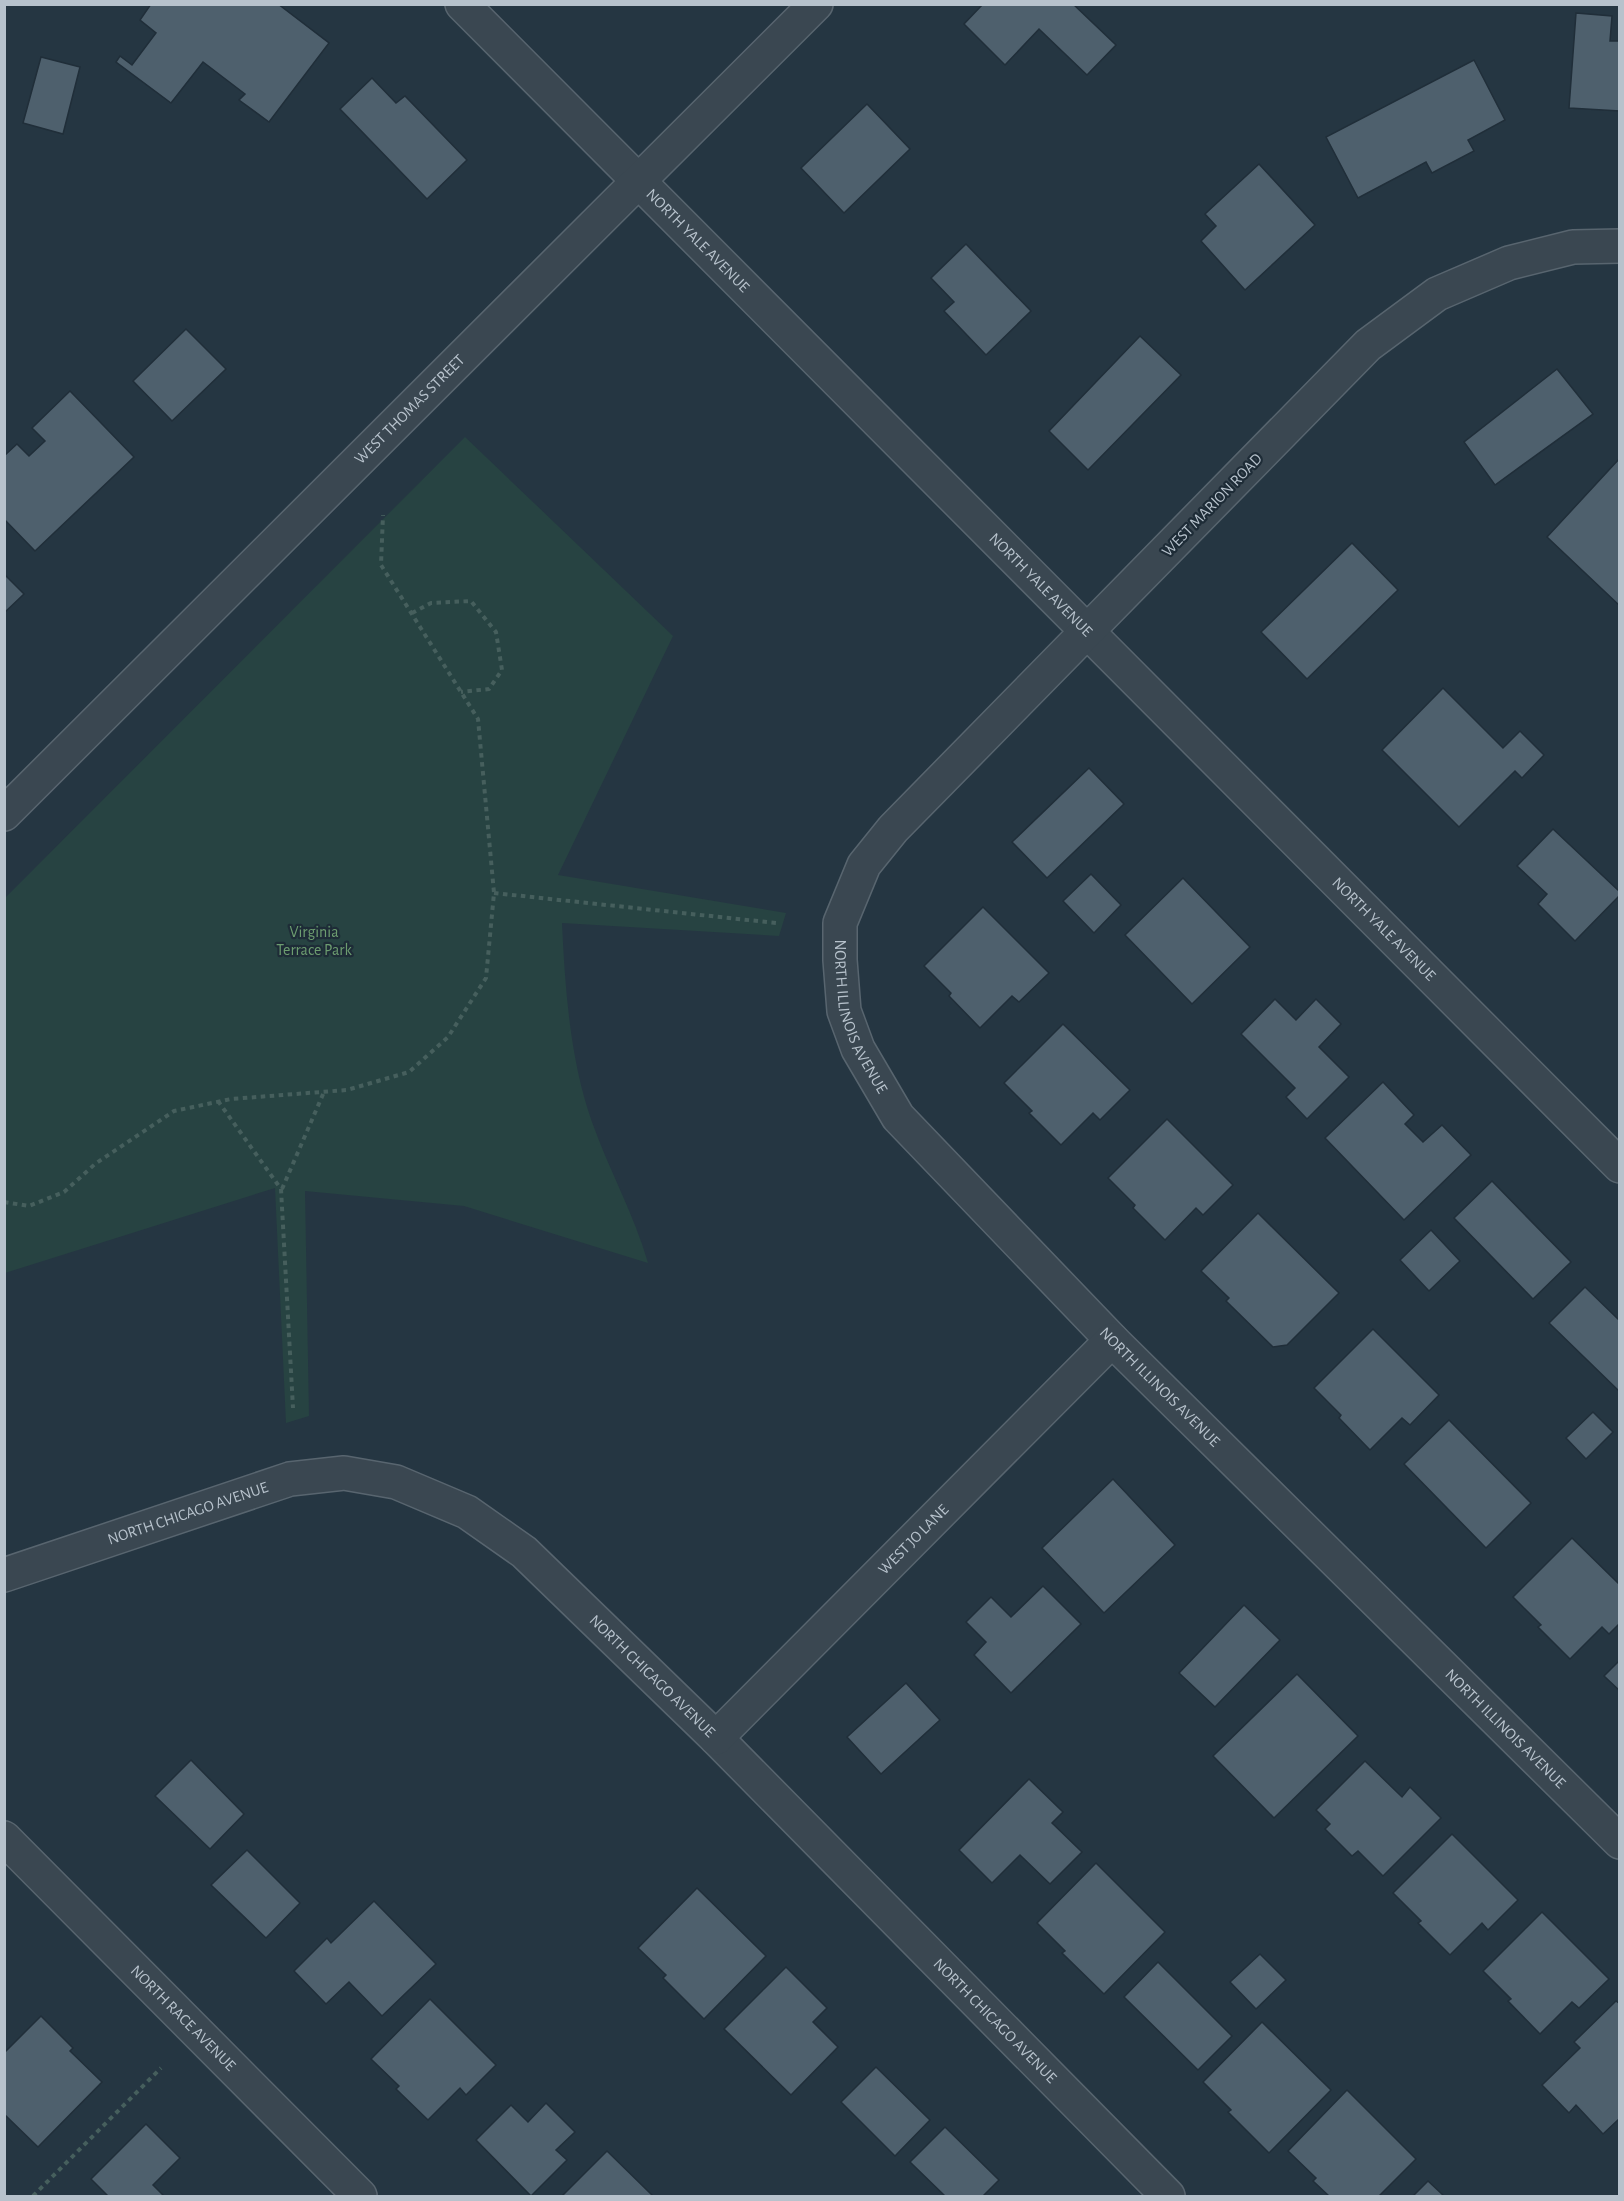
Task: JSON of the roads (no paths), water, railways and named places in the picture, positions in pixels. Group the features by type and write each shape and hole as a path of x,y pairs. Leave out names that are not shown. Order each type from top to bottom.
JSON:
{"street":[{"name":"NORTH YALE AVENUE","path":"462,4 1620,1166"},
{"name":"WEST THOMAS STREET","path":"4,814 816,4"},
{"name":"WEST MARION ROAD","path":"864,865 893,829 1089,632 1368,345 1437,294 1509,263 1573,247 1620,246"},
{"name":"NORTH ILLINOIS AVENUE","path":"864,865 840,923 844,1011 858,1049 898,1117 1112,1340 1620,1842"},
{"name":"WEST JO LANE","path":"716,1738 1112,1340"},
{"name":"NORTH CHICAGO AVENUE","path":"4,1575 290,1479 344,1473 396,1482 467,1512 524,1552 716,1738 1168,2196"},
{"name":"NORTH RACE AVENUE","path":"4,1838 360,2196"}],"park label":[{"name":"Virginia Terrace Park","path":"314,941"}]}
